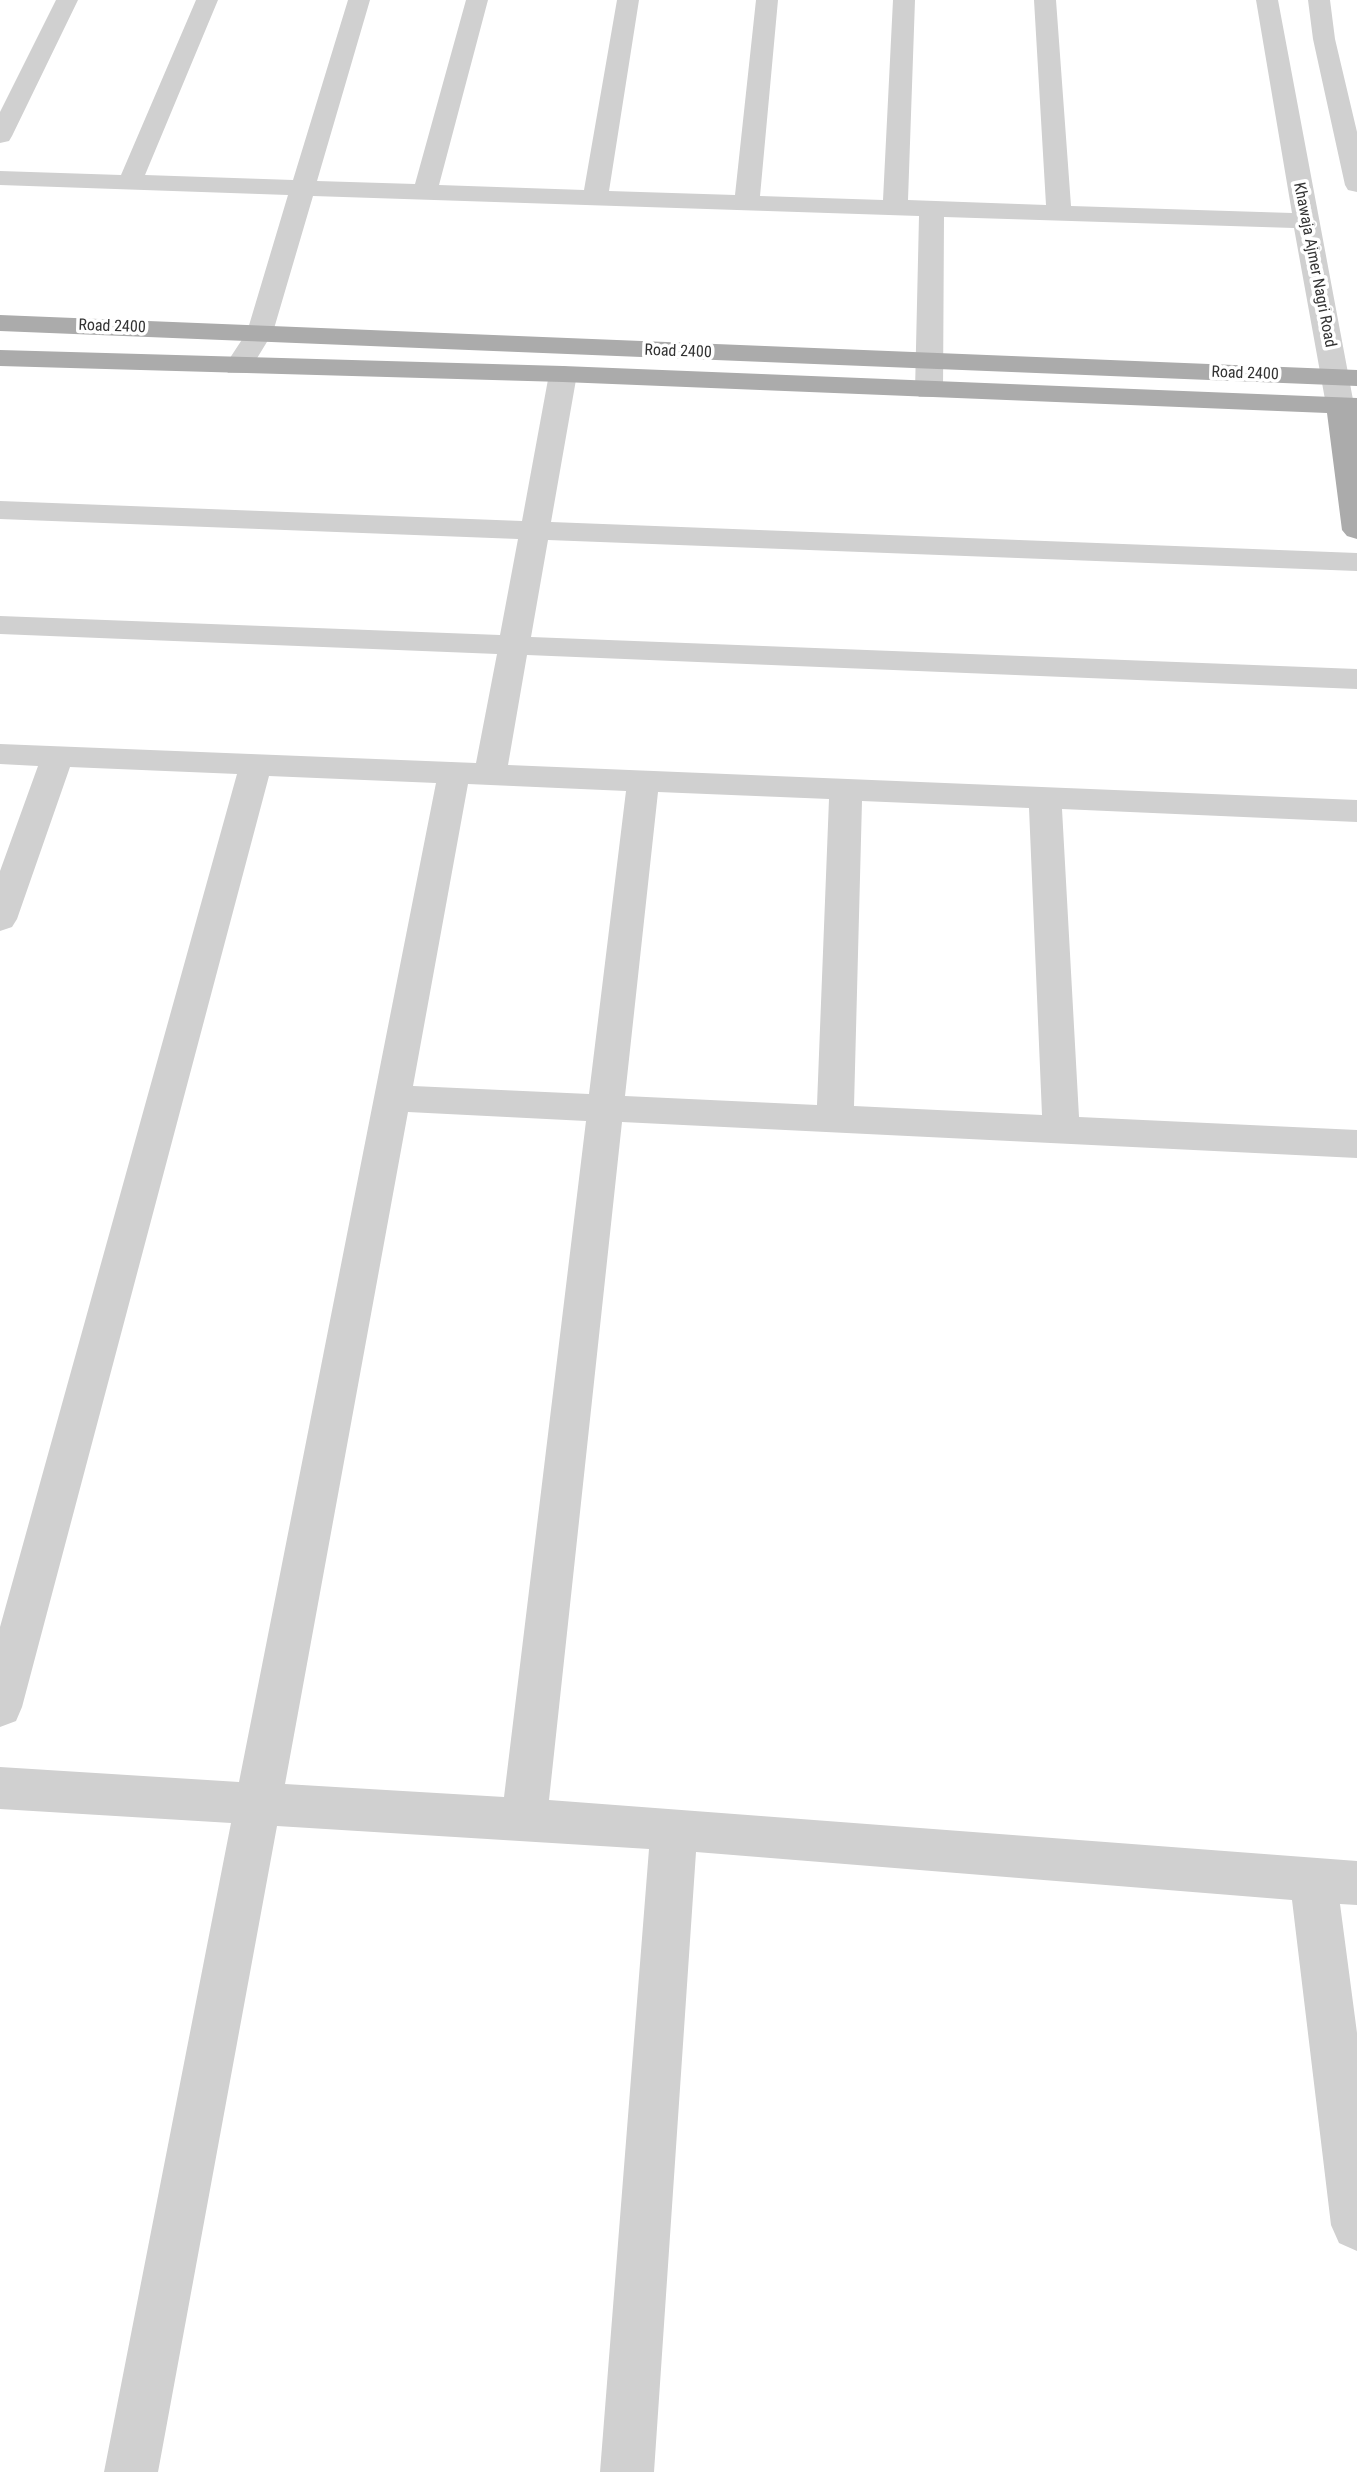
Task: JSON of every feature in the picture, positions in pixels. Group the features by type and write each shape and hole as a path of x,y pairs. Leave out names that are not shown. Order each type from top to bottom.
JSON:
{"main road":[{"name":"Road 2400","path":"0,323 1346,378"},
{"name":"Road 2400","path":"0,358 239,367 563,374 1349,406"},
{"name":"Khawaja Ajmer Nagri Road","path":"1349,406 1357,530"}],"street":[{"path":"0,136 67,0"},
{"path":"130,182 207,0"},
{"path":"239,367 260,332 359,0"},
{"path":"425,192 477,0"},
{"path":"595,197 628,0"},
{"path":"747,202 767,0"},
{"path":"895,207 904,0"},
{"path":"1045,0 1059,213"},
{"path":"1268,8 1328,24 1357,185"},
{"name":"Khawaja Ajmer Nagri Road","path":"1268,8 1306,220 1346,378 1349,406"},
{"path":"0,178 1306,220"},
{"path":"929,391 932,208"},
{"path":"131,2472 393,1098 472,774 513,646 563,374"},
{"path":"0,510 1357,562"},
{"path":"0,625 1357,679"},
{"path":"0,754 1357,811"},
{"path":"0,919 57,757"},
{"path":"0,1707 256,765"},
{"path":"524,1821 643,781"},
{"path":"835,1120 846,790"},
{"path":"1045,799 1061,1131"},
{"path":"393,1098 1357,1144"},
{"path":"0,1788 674,1829 1335,1881 1357,2225"},
{"path":"627,2472 674,1829"}]}
